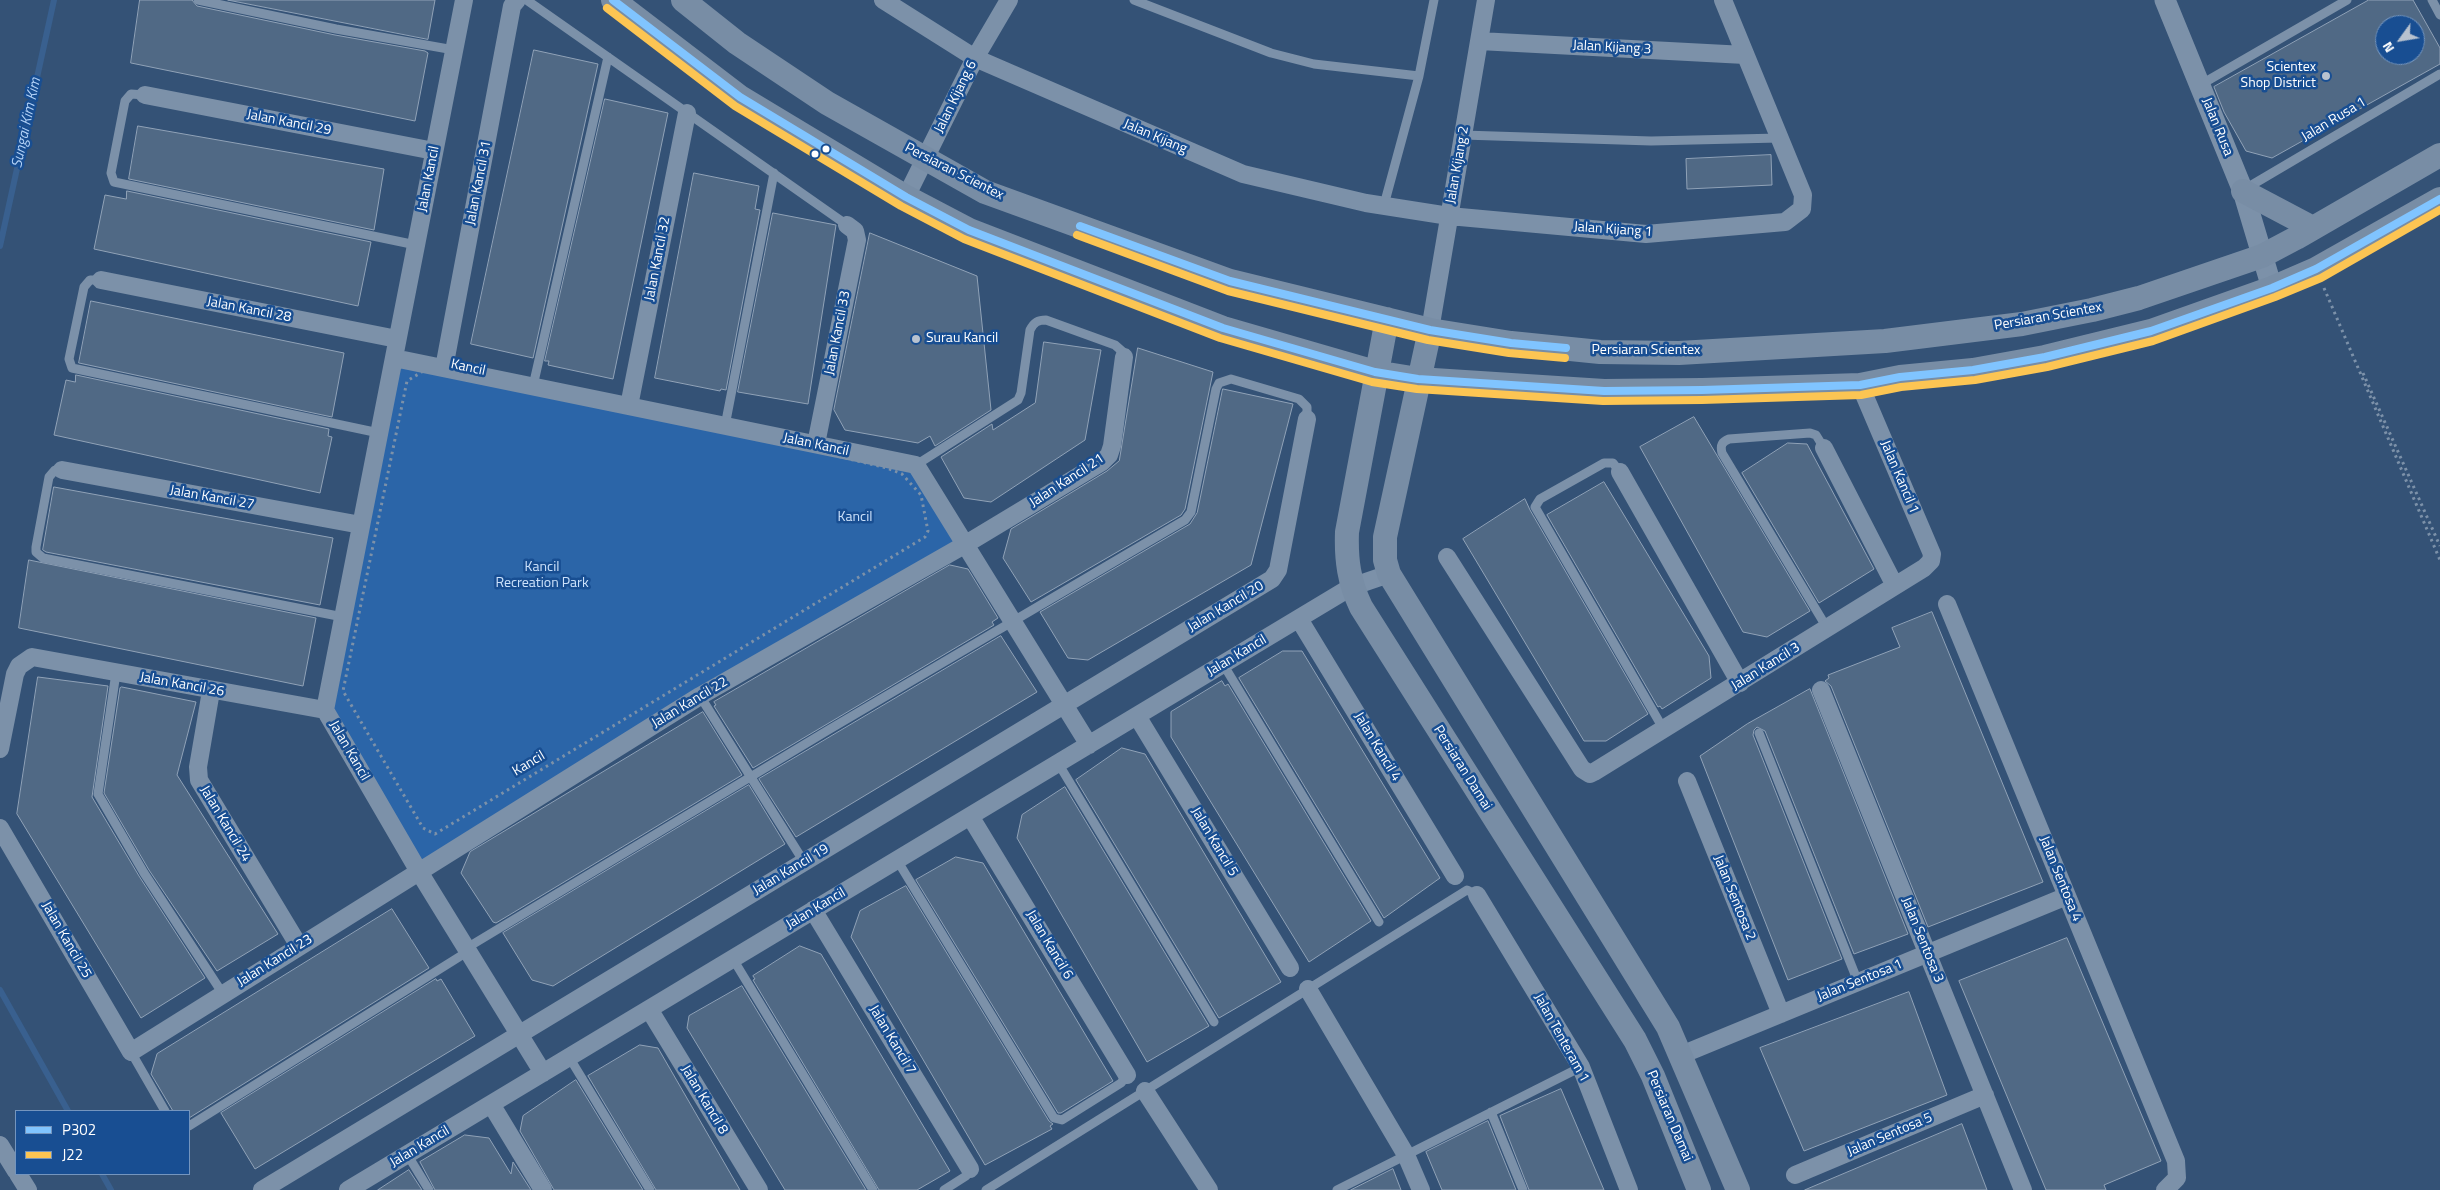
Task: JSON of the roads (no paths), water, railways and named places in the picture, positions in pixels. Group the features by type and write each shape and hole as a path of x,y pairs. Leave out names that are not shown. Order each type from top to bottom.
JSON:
{"main road":[{"path":"612,0 740,97 906,197 969,230 1223,328 1375,372 1418,379 1604,391 1702,390 1860,385 1900,377 1973,370 2045,357 2151,331 2272,288 2316,269 2440,198"},
{"name":"Persiaran Scientex","path":"683,0 737,43 826,103 985,192 1230,281 1430,330 1511,343 1590,351 1679,353 1885,341 2034,322 2139,298 2262,256 2440,155"},
{"path":"2243,191 2314,228"},
{"name":"Persiaran Damai","path":"1387,319 1375,372 1346,532 1346,560 1351,587 1361,607 1515,853 1635,1040 1653,1076 1699,1190"},
{"path":"1430,330 1385,537 1385,560 1389,574 1668,1027 1738,1190"}],"street":[{"name":"Jalan Kancil","path":"464,0 325,710 466,950 543,1073"},
{"name":"Jalan Kancil 31","path":"444,368 512,6 517,0"},
{"name":"Jalan Kijang","path":"882,0 975,58 1242,174 1384,206 1450,216"},
{"name":"Jalan Kijang 6","path":"906,197 975,58 1009,0"},
{"name":"Jalan Kijang 2","path":"1430,330 1486,0"},
{"path":"1723,0 1779,138"},
{"name":"Jalan Rusa","path":"2165,0 2243,191 2272,288"},
{"name":"Jalan Kijang 3","path":"1479,41 1745,55"},
{"name":"Jalan Kancil 29","path":"145,95 434,151"},
{"name":"Jalan Kancil 32","path":"629,406 687,113"},
{"name":"Jalan Kijang 1","path":"1450,216 1646,234 1785,222 1802,209 1803,195 1779,138"},
{"name":"Jalan Kancil 33","path":"816,444 857,240 855,231 847,225"},
{"name":"Jalan Kancil 28","path":"101,280 397,340"},
{"name":"Jalan Kancil 21","path":"966,544 1102,462 1109,455 1112,446 1124,356"},
{"name":"Jalan Kancil","path":"394,358 916,465"},
{"name":"Jalan Kancil 1","path":"1860,385 1932,554 1931,562 1924,568"},
{"name":"Jalan Kancil 20","path":"1064,704 1275,577 1278,570 1307,419"},
{"path":"1824,448 1895,586"},
{"path":"916,465 1089,745"},
{"name":"Jalan Kancil 27","path":"62,470 361,525"},
{"path":"1620,472 1740,683"},
{"name":"Jalan Kancil 22","path":"418,870 700,696 966,544"},
{"name":"Jalan Kancil 3","path":"1447,557 1582,769 1590,774 1924,568"},
{"name":"Jalan Kancil","path":"348,1190 1351,587 1389,574"},
{"name":"Jalan Sentosa 4","path":"1946,604 2174,1155 2178,1170 2177,1178 2165,1190"},
{"name":"Jalan Kancil 4","path":"1299,618 1455,876"},
{"name":"Jalan Kancil 26","path":"0,749 19,666 25,660 40,657 211,691 325,710"},
{"name":"Jalan Sentosa 3","path":"1821,690 2023,1190"},
{"name":"Jalan Kancil 24","path":"211,691 198,767 198,780 299,946"},
{"name":"Jalan Kancil 19","path":"262,1190 1064,704"},
{"name":"Jalan Kancil 5","path":"1137,716 1290,968"},
{"name":"Jalan Sentosa 2","path":"1687,781 1781,1014"},
{"name":"Jalan Kancil 6","path":"970,816 1127,1075"},
{"name":"Jalan Kancil 25","path":"0,828 131,1052"},
{"name":"Jalan Kancil 23","path":"131,1052 418,870"},
{"name":"Jalan Tenteram 1","path":"1477,895 1581,1067 1629,1190"},
{"name":"Jalan Sentosa 1","path":"1681,1055 2067,896"},
{"name":"Jalan Kancil 7","path":"813,910 970,1169"},
{"path":"1308,989 1406,1155 1421,1190"},
{"name":"Jalan Kancil 8","path":"649,1009 758,1190"},
{"path":"1145,1091 1208,1190"},
{"name":"Jalan Sentosa 5","path":"1795,1175 1985,1096"},
{"path":"491,1104 543,1190"},
{"path":"17,1175 28,1190"}],"lane":[{"path":"198,0 336,29 454,50"},
{"path":"527,0 847,225"},
{"path":"1134,0 1271,53 1314,64 1419,76"},
{"path":"1384,206 1419,76 1434,0"},
{"path":"2200,85 2347,0"},
{"path":"2432,0 2440,15"},
{"path":"533,386 608,57"},
{"name":"Jalan Rusa 1","path":"2243,191 2440,74"},
{"path":"145,95 131,94 125,101 110,173 114,182 416,245"},
{"path":"1463,135 1652,141 1779,138"},
{"path":"724,426 774,173"},
{"path":"101,280 90,280 84,287 69,359 72,368 379,433"},
{"path":"916,465 1018,400 1021,393 1030,330 1033,324 1040,320 1046,320 1116,345 1123,352 1124,356"},
{"path":"190,1125 466,950 751,777 1188,518 1219,383 1231,380 1299,399 1307,407 1307,419"},
{"path":"1824,448 1816,435 1810,433 1729,439 1723,441 1721,447 1722,453 1828,628"},
{"path":"1620,472 1613,463 1604,463 1540,499 1535,507 1664,730"},
{"path":"62,470 55,470 49,477 36,547 36,552 43,558 343,617"},
{"path":"1223,664 1379,922"},
{"path":"116,673 98,794 144,873 223,994"},
{"path":"700,696 804,862"},
{"path":"1759,733 1858,982"},
{"path":"1058,764 1214,1022"},
{"path":"897,860 1054,1118 1062,1120 1121,1083 1127,1075"},
{"path":"986,1190 1467,890 1477,895"},
{"path":"733,958 873,1190"},
{"path":"131,1052 164,1110"},
{"path":"570,1057 650,1190"},
{"path":"1337,1190 1581,1067"},
{"path":"1491,1112 1523,1190"},
{"path":"407,1154 429,1190"},
{"path":"944,1190 966,1176 970,1169"}],"waterway":[{"name":"Sungai Kim Kim","path":"0,246 54,0"},
{"name":"Sungai Kim Kim","path":"0,990 67,1110"},
{"name":"Sungai Kim Kim","path":"103,1175 111,1190"}],"place":[{"name":"Scientex Shop District","path":"2326,76"},
{"name":"Surau Kancil","path":"916,339"}],"park label":[{"name":"Kancil","path":"855,518"},
{"name":"Kancil Recreation Park","path":"542,576"}]}
